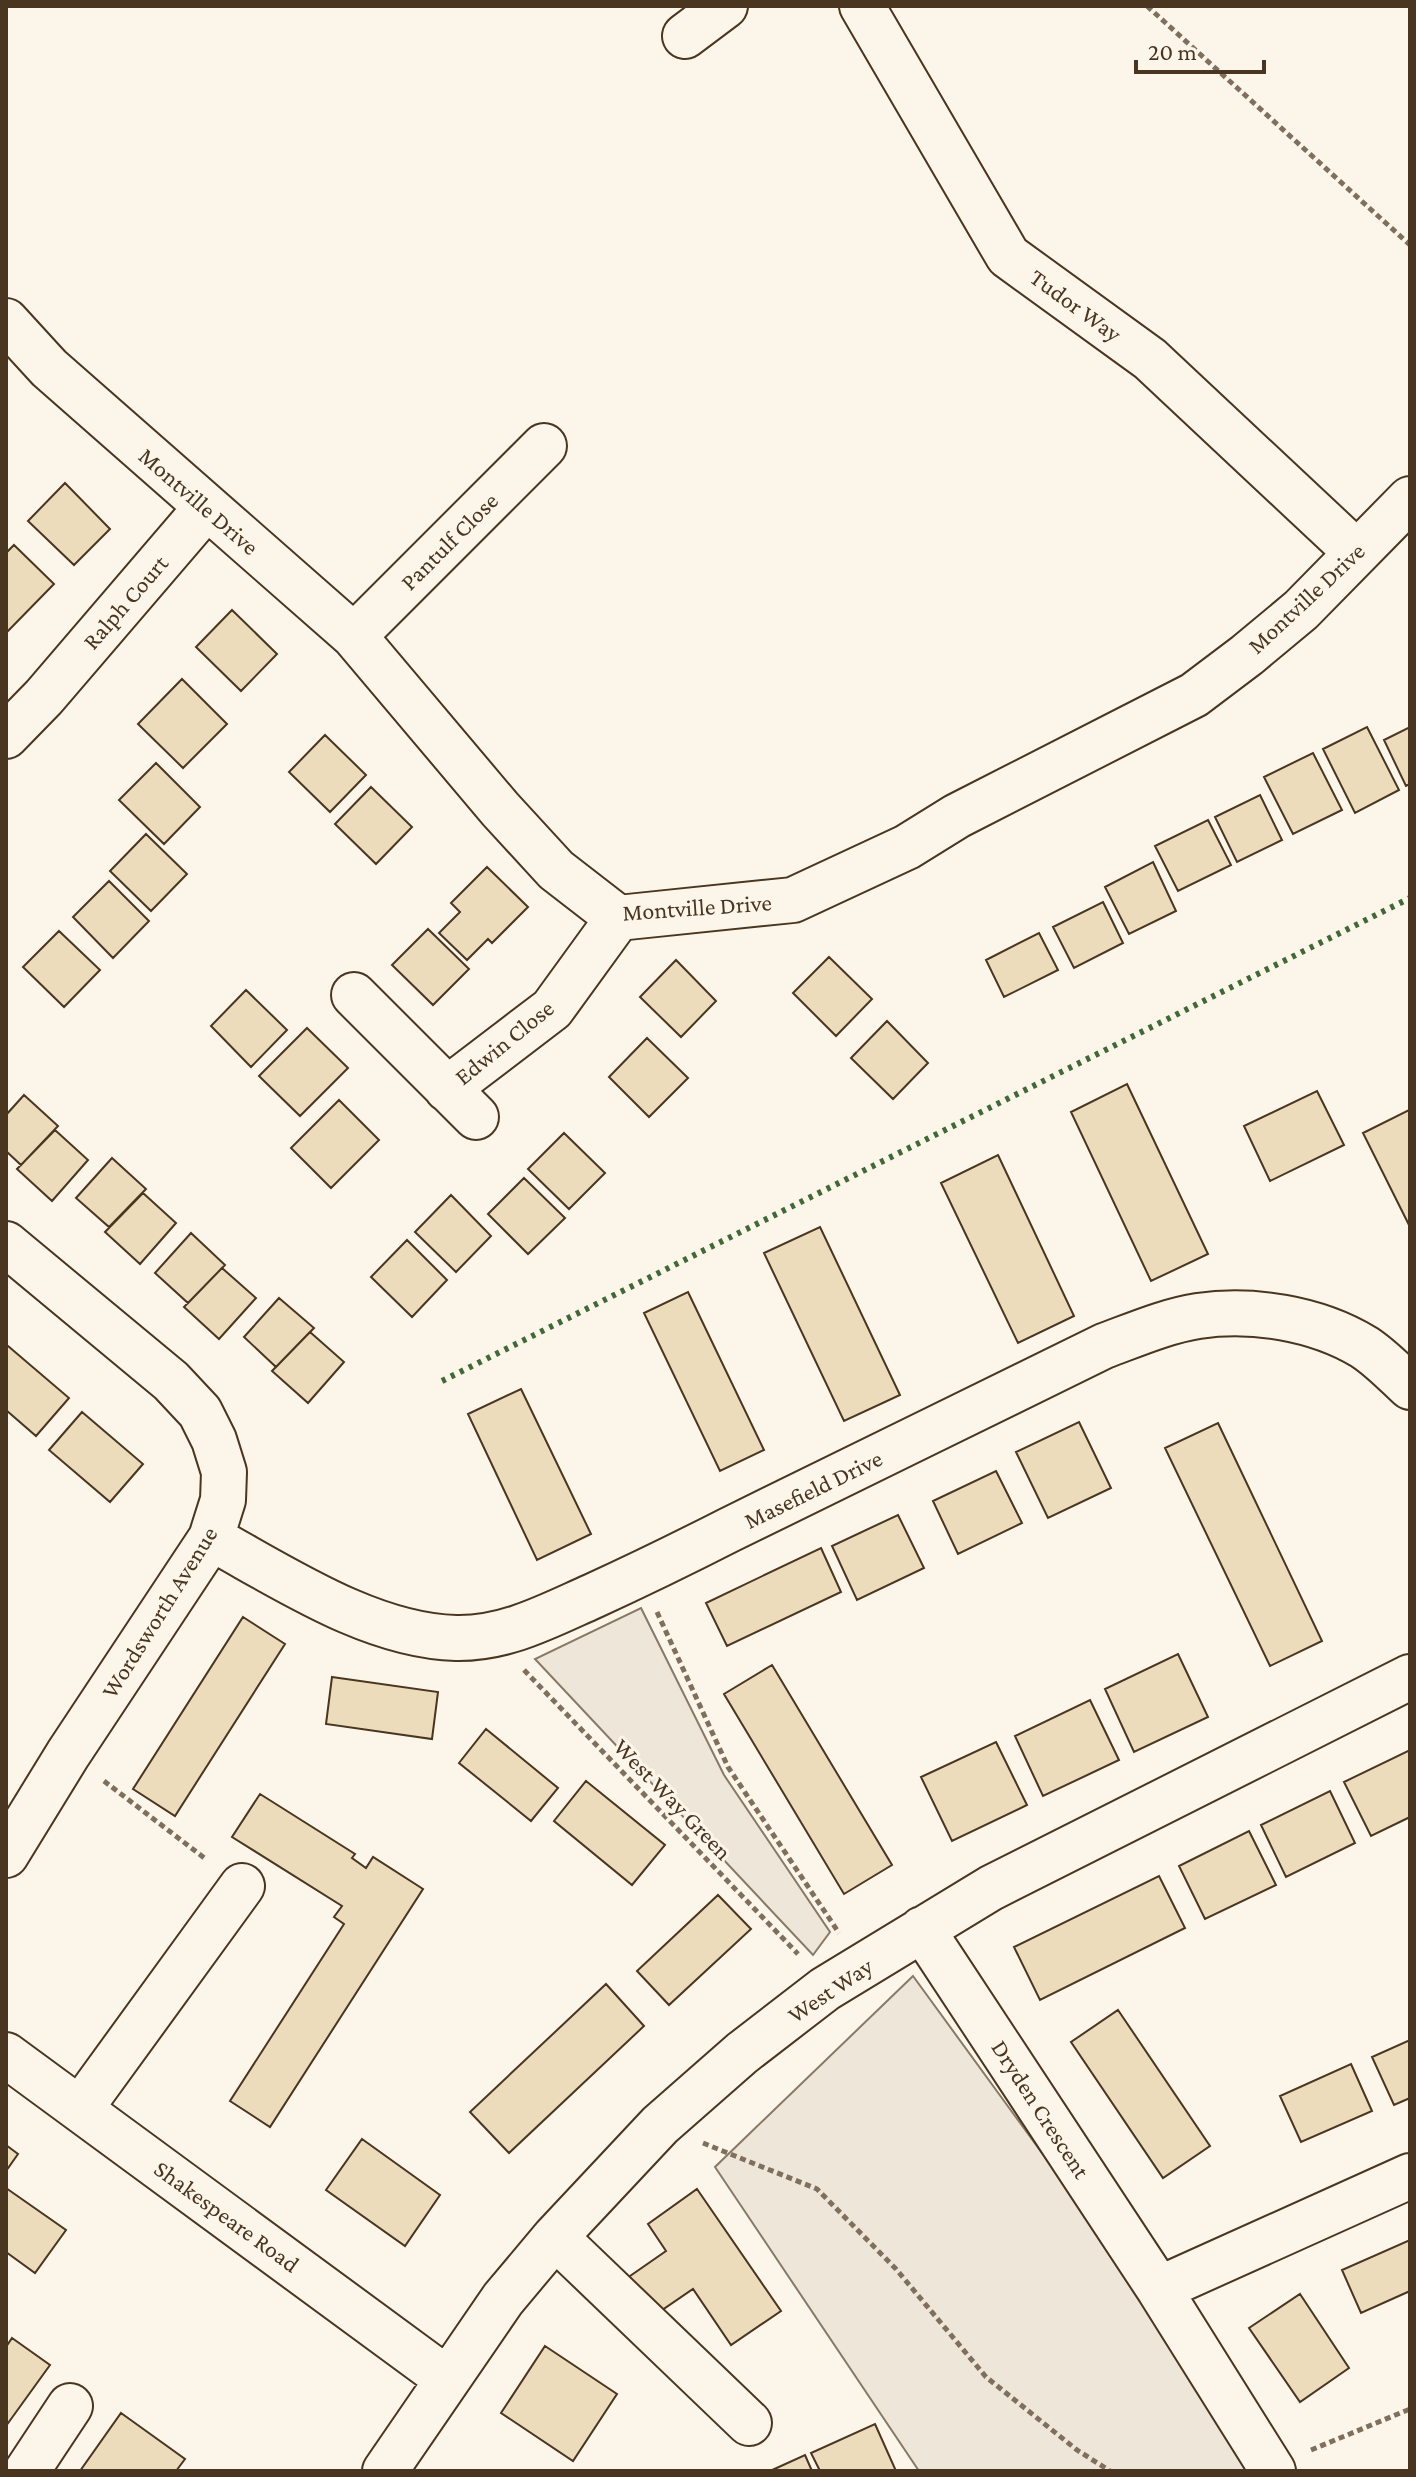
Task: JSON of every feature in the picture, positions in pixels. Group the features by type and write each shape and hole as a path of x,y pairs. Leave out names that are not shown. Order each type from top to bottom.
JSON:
{"street":[{"path":"685,36 725,6"},
{"name":"Tudor Way","path":"862,6 1008,256 1150,359 1356,552"},
{"name":"Montville Drive","path":"6,321 49,368 354,636 500,809 556,870 618,918 793,900 907,847 957,816 1194,695 1301,610 1410,499"},
{"name":"Pantulf Close","path":"354,636 544,446"},
{"name":"Ralph Court","path":"6,736 44,697 206,508"},
{"name":"Edwin Close","path":"354,995 461,1103 552,1009 618,918"},
{"name":"Wordsworth Avenue","path":"6,1244 171,1381 200,1412 214,1440 224,1472 223,1500 211,1538 68,1754 6,1855"},
{"name":"Masefield Drive","path":"211,1538 315,1595 376,1621 415,1633 454,1638 490,1636 528,1626 640,1574 1104,1346 1148,1329 1197,1316 1244,1314 1285,1318 1323,1328 1363,1347 1410,1387"},
{"name":"West Way","path":"385,2471 503,2299 555,2237 660,2125 742,2053 825,1989 1005,1881 1410,1677"},
{"path":"80,2109 242,1886"},
{"name":"Dryden Crescent","path":"922,1929 1159,2289 1272,2468"},
{"name":"Shakespeare Road","path":"6,2055 447,2379"},
{"path":"1159,2289 1410,2176"},
{"path":"555,2237 749,2423"},
{"path":"27,2471 70,2406"}],"path":[{"path":"1147,6 1410,245"},
{"name":"West Way Green","path":"640,1574 728,1767 863,1967"},
{"name":"West Way Green","path":"490,1636 813,1970 825,1989"},
{"path":"68,1754 242,1886"},
{"path":"660,2125 817,2189 896,2269 986,2377 1077,2450 1110,2471"},
{"path":"1272,2468 1410,2409"}],"shaded area":[{"path":"641,1608 724,1775 830,1932 813,1955 535,1659"},
{"path":"913,1976 1270,2466 1257,2471 919,2471 715,2167"}],"building":[{"path":"65,483 110,529 74,565 28,521"},
{"path":"14,545 54,584 6,633 6,553"},
{"path":"232,610 277,654 241,691 196,647"},
{"path":"182,679 227,724 183,768 138,724"},
{"path":"1367,727 1399,790 1355,813 1323,749"},
{"path":"1410,727 1410,784 1406,786 1384,740"},
{"path":"325,735 366,775 330,812 289,772"},
{"path":"1313,753 1342,810 1293,834 1264,777"},
{"path":"156,763 200,807 164,844 119,800"},
{"path":"371,787 412,827 376,864 335,824"},
{"path":"1260,795 1282,840 1237,862 1215,817"},
{"path":"1208,820 1231,865 1178,891 1155,846"},
{"path":"146,834 187,874 151,911 110,871"},
{"path":"1153,862 1176,911 1129,934 1105,887"},
{"path":"487,867 528,907 492,943 488,939 467,960 439,933 460,912 451,903"},
{"path":"109,881 149,921 113,958 73,917"},
{"path":"1103,902 1123,943 1074,968 1053,927"},
{"path":"428,929 469,969 433,1005 392,965"},
{"path":"59,931 100,970 64,1007 23,967"},
{"path":"1039,933 1058,970 1004,997 986,960"},
{"path":"829,957 872,999 836,1036 793,993"},
{"path":"676,960 716,1001 681,1037 640,997"},
{"path":"246,990 287,1030 251,1067 211,1026"},
{"path":"887,1021 928,1063 893,1099 851,1058"},
{"path":"307,1028 348,1068 300,1116 259,1076"},
{"path":"647,1038 688,1078 649,1117 609,1077"},
{"path":"1127,1084 1208,1254 1151,1281 1071,1112"},
{"path":"1317,1091 1344,1145 1270,1181 1244,1126"},
{"path":"24,1095 58,1126 21,1165 6,1151 6,1115"},
{"path":"339,1100 379,1140 331,1188 291,1148"},
{"path":"1410,1112 1410,1227 1363,1133"},
{"path":"55,1130 88,1160 52,1201 17,1169"},
{"path":"564,1133 605,1173 569,1209 528,1169"},
{"path":"998,1155 1074,1316 1018,1343 941,1183"},
{"path":"112,1158 146,1189 109,1227 76,1198"},
{"path":"524,1178 565,1218 528,1254 488,1214"},
{"path":"143,1193 176,1223 140,1264 105,1232"},
{"path":"451,1195 491,1236 456,1272 415,1232"},
{"path":"820,1227 900,1395 844,1421 764,1253"},
{"path":"191,1233 225,1265 188,1303 155,1273"},
{"path":"407,1240 447,1280 412,1317 371,1277"},
{"path":"222,1268 256,1298 219,1339 184,1307"},
{"path":"688,1292 764,1450 720,1471 644,1313"},
{"path":"279,1298 314,1328 276,1367 244,1337"},
{"path":"310,1332 344,1362 308,1403 272,1371"},
{"path":"8,1346 69,1398 36,1436 6,1410"},
{"path":"521,1389 591,1534 537,1560 468,1414"},
{"path":"82,1412 143,1464 110,1502 49,1450"},
{"path":"1079,1422 1111,1488 1048,1518 1016,1452"},
{"path":"1218,1423 1322,1641 1270,1666 1165,1448"},
{"path":"996,1471 1022,1523 958,1554 933,1501"},
{"path":"898,1515 924,1568 857,1600 832,1546"},
{"path":"821,1548 841,1592 727,1646 706,1603"},
{"path":"243,1617 285,1644 175,1816 133,1789"},
{"path":"1178,1654 1208,1717 1134,1752 1105,1689"},
{"path":"772,1665 892,1865 844,1894 724,1694"},
{"path":"332,1677 438,1692 432,1739 326,1724"},
{"path":"1090,1700 1119,1760 1043,1796 1015,1736"},
{"path":"486,1729 558,1788 531,1821 459,1763"},
{"path":"996,1742 1027,1805 952,1841 921,1777"},
{"path":"1410,1750 1410,1817 1371,1836 1344,1782"},
{"path":"586,1781 665,1845 632,1885 554,1821"},
{"path":"1330,1791 1355,1843 1286,1877 1261,1825"},
{"path":"260,1794 355,1854 352,1858 366,1868 373,1857 423,1889 270,2127 230,2101 344,1924 334,1917 342,1906 232,1837"},
{"path":"1249,1831 1276,1885 1205,1919 1179,1866"},
{"path":"1159,1876 1185,1928 1040,2000 1014,1947"},
{"path":"718,1895 751,1929 669,2005 637,1971"},
{"path":"606,1984 644,2026 509,2153 470,2112"},
{"path":"1118,2010 1210,2146 1163,2178 1071,2042"},
{"path":"1410,2040 1410,2098 1394,2105 1372,2057"},
{"path":"1351,2064 1372,2111 1301,2142 1280,2096"},
{"path":"362,2139 440,2195 405,2246 326,2190"},
{"path":"6,2145 18,2154 6,2171"},
{"path":"6,2188 66,2230 35,2273 6,2252"},
{"path":"697,2189 781,2311 731,2345 693,2289 646,2321 620,2283 666,2251 648,2224"},
{"path":"1410,2240 1410,2291 1361,2313 1342,2270"},
{"path":"1300,2294 1349,2368 1300,2402 1249,2328"},
{"path":"12,2338 50,2365 6,2426 6,2347"},
{"path":"545,2346 617,2394 573,2461 501,2413"},
{"path":"121,2413 185,2459 176,2471 80,2471"},
{"path":"875,2424 896,2471 820,2471 811,2453"},
{"path":"805,2455 812,2471 770,2471"}],"hedge":[{"path":"442,1381 1410,898"}]}
